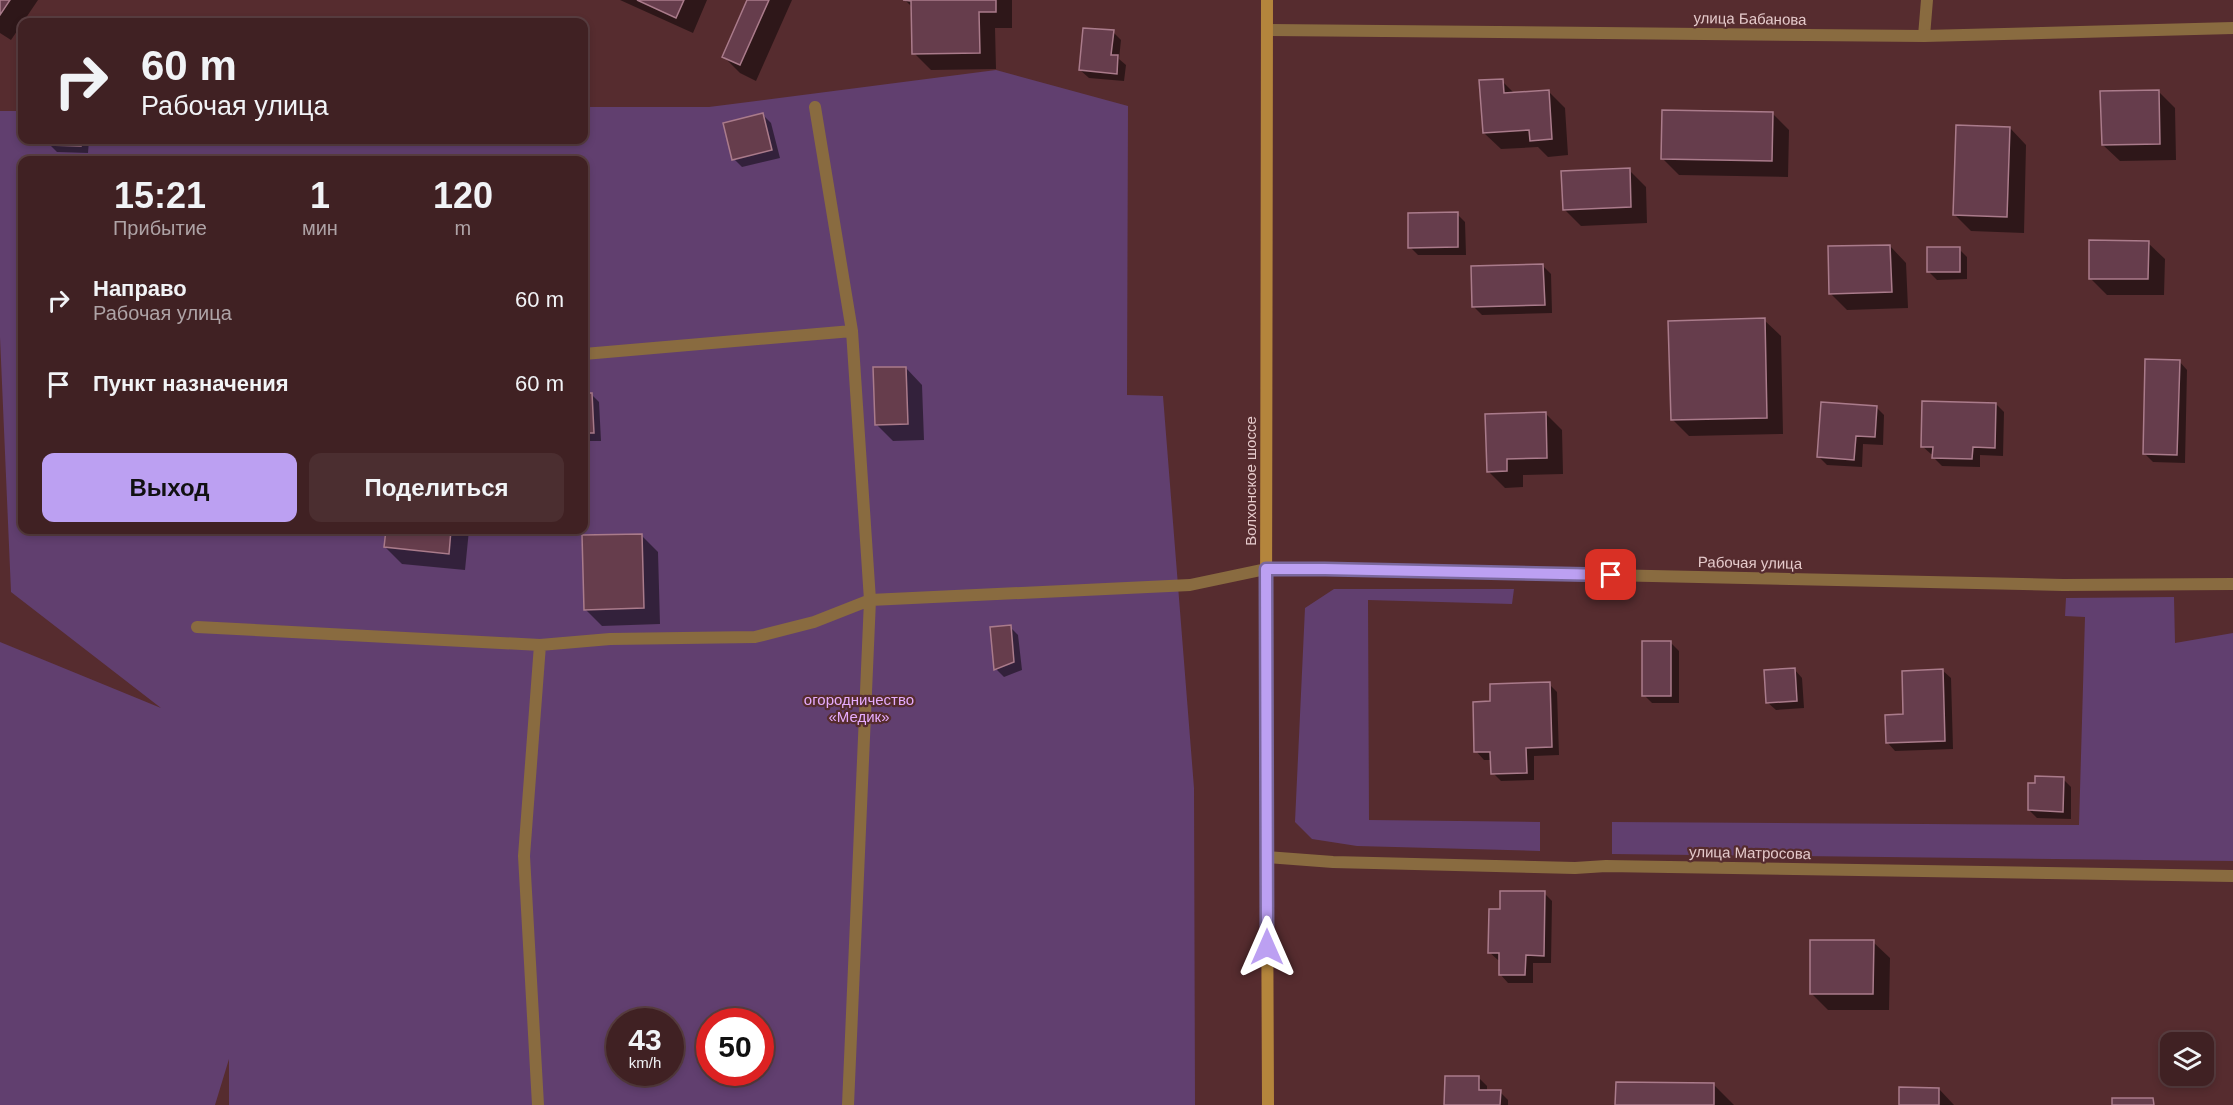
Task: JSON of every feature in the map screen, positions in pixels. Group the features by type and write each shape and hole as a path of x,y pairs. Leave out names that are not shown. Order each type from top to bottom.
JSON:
{"main road":[{"name":"Волхонское шоссе","path":"1267,0 1268,1105"}],"street":[{"path":"1924,36 1927,0"},
{"name":"улица Бабанова","path":"1267,30 1924,36 2233,28"},
{"path":"814,107 852,331 870,600 848,1105"},
{"path":"588,354 852,331"},
{"name":"Рабочая улица","path":"197,627 540,645 610,639 755,637 814,622 870,600 1190,585 1266,569 2063,585 2233,584"},
{"path":"538,1105 524,856 540,645"},
{"name":"улица Матросова","path":"1266,857 1333,862 1575,868 1617,866 2233,876"}],"green space":[{"name":"огородничество «Медик»","path":"996,70 1128,106 1127,395 1163,396 1194,788 1195,1105 229,1105 229,1059 215,1105 0,1105 0,642 161,708 11,592 0,337 0,111 18,111 18,144 588,144 588,107 709,107"},
{"path":"1334,589 1514,589 1512,604 1368,600 1369,820 1540,822 1540,851 1357,846 1312,839 1295,822 1305,608"},
{"path":"2174,597 2175,643 2233,633 2233,861 1612,854 1612,822 2079,825 2085,617 2065,616 2066,598"}],"building":[{"path":"0,0 10,0 0,15"},
{"path":"637,0 684,0 676,18"},
{"path":"747,0 769,0 740,65 722,57"},
{"path":"903,0 996,0 996,12 979,12 980,53 912,54 911,1"},
{"path":"1083,28 1114,30 1111,55 1118,55 1117,74 1079,70"},
{"path":"1503,79 1504,93 1549,90 1552,139 1530,141 1529,130 1483,133 1479,80"},
{"path":"2159,90 2160,144 2102,145 2100,91"},
{"path":"1662,110 1773,112 1772,161 1661,159"},
{"path":"763,113 772,150 732,160 723,123"},
{"path":"1956,125 2010,127 2007,217 1953,215"},
{"path":"81,144 81,146 47,145"},
{"path":"1630,168 1631,207 1563,210 1561,171"},
{"path":"1458,212 1458,247 1408,248 1408,213"},
{"path":"2089,240 2149,241 2148,279 2089,279"},
{"path":"1890,245 1892,292 1829,294 1828,246"},
{"path":"1927,247 1960,247 1960,272 1927,272"},
{"path":"1543,264 1545,305 1472,307 1471,266"},
{"path":"1765,318 1767,418 1671,420 1668,321"},
{"path":"2145,359 2180,360 2177,455 2143,454"},
{"path":"873,367 906,367 908,424 875,425"},
{"path":"588,393 592,393 594,433 588,433"},
{"path":"1922,401 1996,403 1995,448 1973,447 1972,459 1932,458 1933,447 1921,447"},
{"path":"1821,402 1877,406 1875,437 1856,436 1854,460 1817,457"},
{"path":"1546,412 1547,458 1507,459 1507,471 1487,472 1485,414"},
{"path":"386,534 451,534 449,554 384,547"},
{"path":"642,534 644,608 584,610 582,535"},
{"path":"1011,625 1014,662 994,670 990,627"},
{"path":"1642,641 1671,641 1671,696 1642,696"},
{"path":"1795,668 1797,701 1766,703 1764,670"},
{"path":"1943,669 1945,741 1886,743 1885,715 1903,714 1902,671"},
{"path":"1550,682 1552,747 1526,748 1527,773 1491,774 1490,752 1474,752 1473,702 1490,701 1490,684"},
{"path":"2035,776 2064,777 2063,812 2028,810 2028,783 2035,783"},
{"path":"1500,891 1545,891 1544,956 1526,955 1525,975 1499,975 1499,953 1488,953 1489,909 1500,909"},
{"path":"1810,940 1874,940 1873,994 1810,994"},
{"path":"1445,1076 1479,1076 1479,1090 1501,1090 1500,1105 1444,1105"},
{"path":"1616,1082 1714,1083 1714,1105 1615,1105"},
{"path":"1899,1087 1939,1088 1939,1105 1899,1105"},
{"path":"2112,1098 2153,1098 2154,1105 2112,1105"}],"route":[{"path":"1267,947 1266,569 1611,575"}]}
